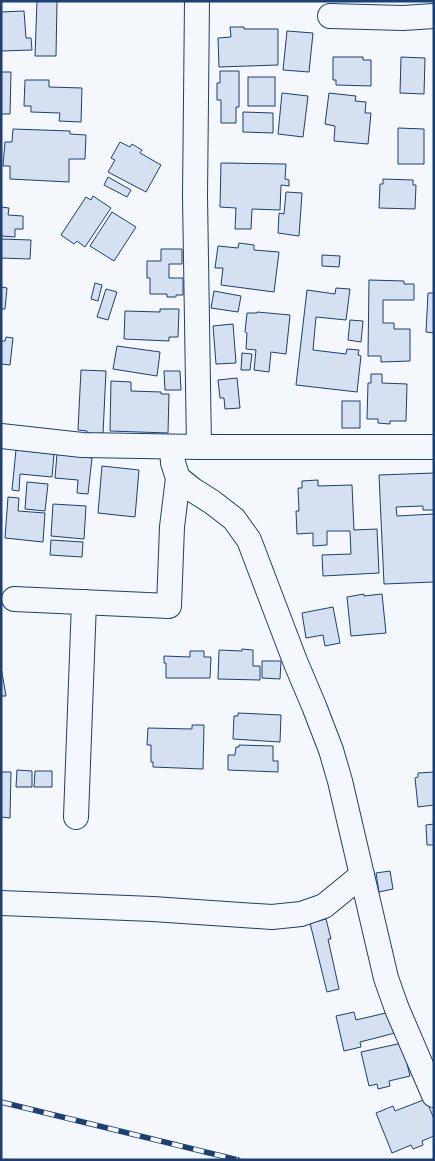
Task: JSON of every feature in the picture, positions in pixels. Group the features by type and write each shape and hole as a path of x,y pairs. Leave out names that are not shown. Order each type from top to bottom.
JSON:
{"street":[{"path":"197,1 195,196 199,447"},
{"path":"330,16 403,18 434,16"},
{"path":"1,436 82,445 434,447"},
{"path":"14,599 168,606 172,527 178,478 172,463 172,447"},
{"path":"178,478 234,519 249,540 294,661 331,750 386,978 397,1009 434,1095"},
{"path":"76,817 84,602"},
{"path":"1,903 282,916 301,914 324,906 362,875"}],"building":[{"path":"37,1 57,1 56,56 35,56"},
{"path":"24,11 26,38 31,38 32,50 1,51 1,12"},
{"path":"230,27 278,29 278,65 219,67 218,38 231,37"},
{"path":"287,31 313,33 309,72 283,70"},
{"path":"333,57 363,57 363,60 371,60 371,86 336,85 336,80 333,80"},
{"path":"401,57 425,58 424,94 400,93"},
{"path":"220,71 239,71 239,107 236,107 236,123 221,123 221,100 217,100 217,83 220,83"},
{"path":"1,72 11,72 10,114 1,114"},
{"path":"248,77 275,77 275,106 248,106"},
{"path":"25,80 49,80 49,87 82,88 81,122 59,121 60,113 31,112 31,106 24,106"},
{"path":"282,93 308,96 303,137 278,134"},
{"path":"329,93 356,96 355,101 366,102 365,113 371,113 368,144 334,141 335,126 325,124"},
{"path":"243,112 273,113 273,133 243,132"},
{"path":"398,128 424,129 424,164 398,164"},
{"path":"13,129 70,131 70,134 86,135 85,159 69,159 69,182 10,179 10,166 3,166 5,142 12,142"},
{"path":"120,142 130,147 132,144 142,150 140,153 161,165 146,192 108,172 115,160 111,158"},
{"path":"221,163 286,164 285,179 289,180 289,186 281,185 280,210 252,209 251,229 235,229 236,208 220,207"},
{"path":"108,177 131,190 127,197 104,185"},
{"path":"383,179 413,180 413,185 416,185 415,209 379,208 380,184 383,184"},
{"path":"286,192 302,193 299,236 278,233 279,213 284,214"},
{"path":"93,196 111,208 85,247 77,241 74,244 61,235 86,197 91,200"},
{"path":"1,207 9,208 8,215 23,216 23,229 15,229 15,237 1,236"},
{"path":"112,212 136,227 114,261 90,246"},
{"path":"1,239 31,240 30,259 1,258"},
{"path":"239,243 254,245 254,250 279,252 274,292 221,285 223,268 215,268 218,246 238,248"},
{"path":"161,249 182,249 182,264 169,264 169,278 183,278 183,295 167,297 167,294 150,294 150,278 147,278 147,261 161,261"},
{"path":"322,255 340,256 339,267 322,266"},
{"path":"369,280 404,281 404,284 414,284 414,300 383,300 383,323 394,323 394,329 410,329 410,361 381,362 381,356 368,356"},
{"path":"95,283 102,285 98,301 91,299"},
{"path":"1,287 7,288 5,309 1,309"},
{"path":"336,288 350,289 346,320 316,317 313,350 346,354 347,349 359,350 358,355 361,356 357,392 296,385 307,290 335,294"},
{"path":"106,289 117,292 108,320 97,317"},
{"path":"214,291 241,296 238,312 211,308"},
{"path":"428,293 434,293 434,333 426,332"},
{"path":"160,309 179,309 178,337 169,337 169,341 124,339 125,311 160,312"},
{"path":"247,313 290,315 286,354 271,352 269,372 254,370 256,350 246,349"},
{"path":"350,320 363,321 361,342 348,340"},
{"path":"233,324 236,363 216,364 213,326"},
{"path":"6,337 13,338 10,365 1,364 1,341 5,341"},
{"path":"117,346 160,352 157,376 113,369"},
{"path":"242,353 252,354 250,370 241,370"},
{"path":"81,370 106,371 103,434 87,433 87,431 78,430"},
{"path":"164,371 180,371 181,390 165,390"},
{"path":"371,374 382,374 382,383 407,384 406,421 390,421 390,424 378,423 378,419 367,419 368,383 371,383"},
{"path":"237,378 240,408 225,409 224,398 220,398 218,380"},
{"path":"111,381 131,382 131,391 169,394 168,433 110,431"},
{"path":"342,401 360,401 360,428 342,428"},
{"path":"16,450 54,454 52,477 20,474 19,491 12,490"},
{"path":"57,454 92,458 88,494 77,493 78,480 55,478"},
{"path":"102,466 139,470 135,517 98,513"},
{"path":"434,473 434,510 423,510 423,506 396,507 397,516 434,514 434,582 384,584 379,475"},
{"path":"318,480 318,486 352,485 354,530 377,529 379,573 323,576 322,555 351,554 350,531 327,531 327,545 313,546 313,533 297,534 298,488 302,488 302,481"},
{"path":"27,482 48,484 45,511 25,509"},
{"path":"8,497 19,498 18,511 45,513 43,542 5,538"},
{"path":"53,504 86,506 84,539 51,536"},
{"path":"51,540 83,542 82,557 50,555"},
{"path":"364,594 364,596 382,594 386,633 351,636 347,597"},
{"path":"333,607 340,643 325,646 323,635 306,638 302,613"},
{"path":"242,649 253,650 253,666 260,666 260,680 218,679 219,650 242,651"},
{"path":"190,651 204,651 204,657 211,657 210,678 166,678 164,656 190,657"},
{"path":"262,661 281,661 280,679 262,678"},
{"path":"1,667 6,696 1,696"},
{"path":"238,713 281,715 280,742 233,739 234,716 238,716"},
{"path":"192,725 204,725 203,769 153,767 153,762 151,762 151,745 147,745 148,728 192,729"},
{"path":"239,745 273,746 273,761 278,761 278,772 228,770 228,755 235,755 236,747 239,747"},
{"path":"17,770 32,771 32,787 16,787"},
{"path":"35,771 52,771 52,787 34,787"},
{"path":"1,772 11,772 10,818 1,817"},
{"path":"434,772 434,805 418,807 415,778 418,777 418,773"},
{"path":"434,824 434,845 427,845 426,825"},
{"path":"390,871 393,889 379,892 376,873"},
{"path":"326,919 331,939 328,939 339,989 327,992 310,923"},
{"path":"354,1012 356,1020 390,1012 395,1033 360,1042 361,1047 344,1051 336,1016"},
{"path":"402,1043 410,1076 389,1081 390,1086 378,1089 377,1084 369,1086 361,1052"},
{"path":"426,1099 434,1119 434,1136 422,1141 423,1145 413,1149 411,1145 392,1153 376,1113 393,1106 395,1111"}],"railway":[{"path":"1,1102 238,1160"}]}
